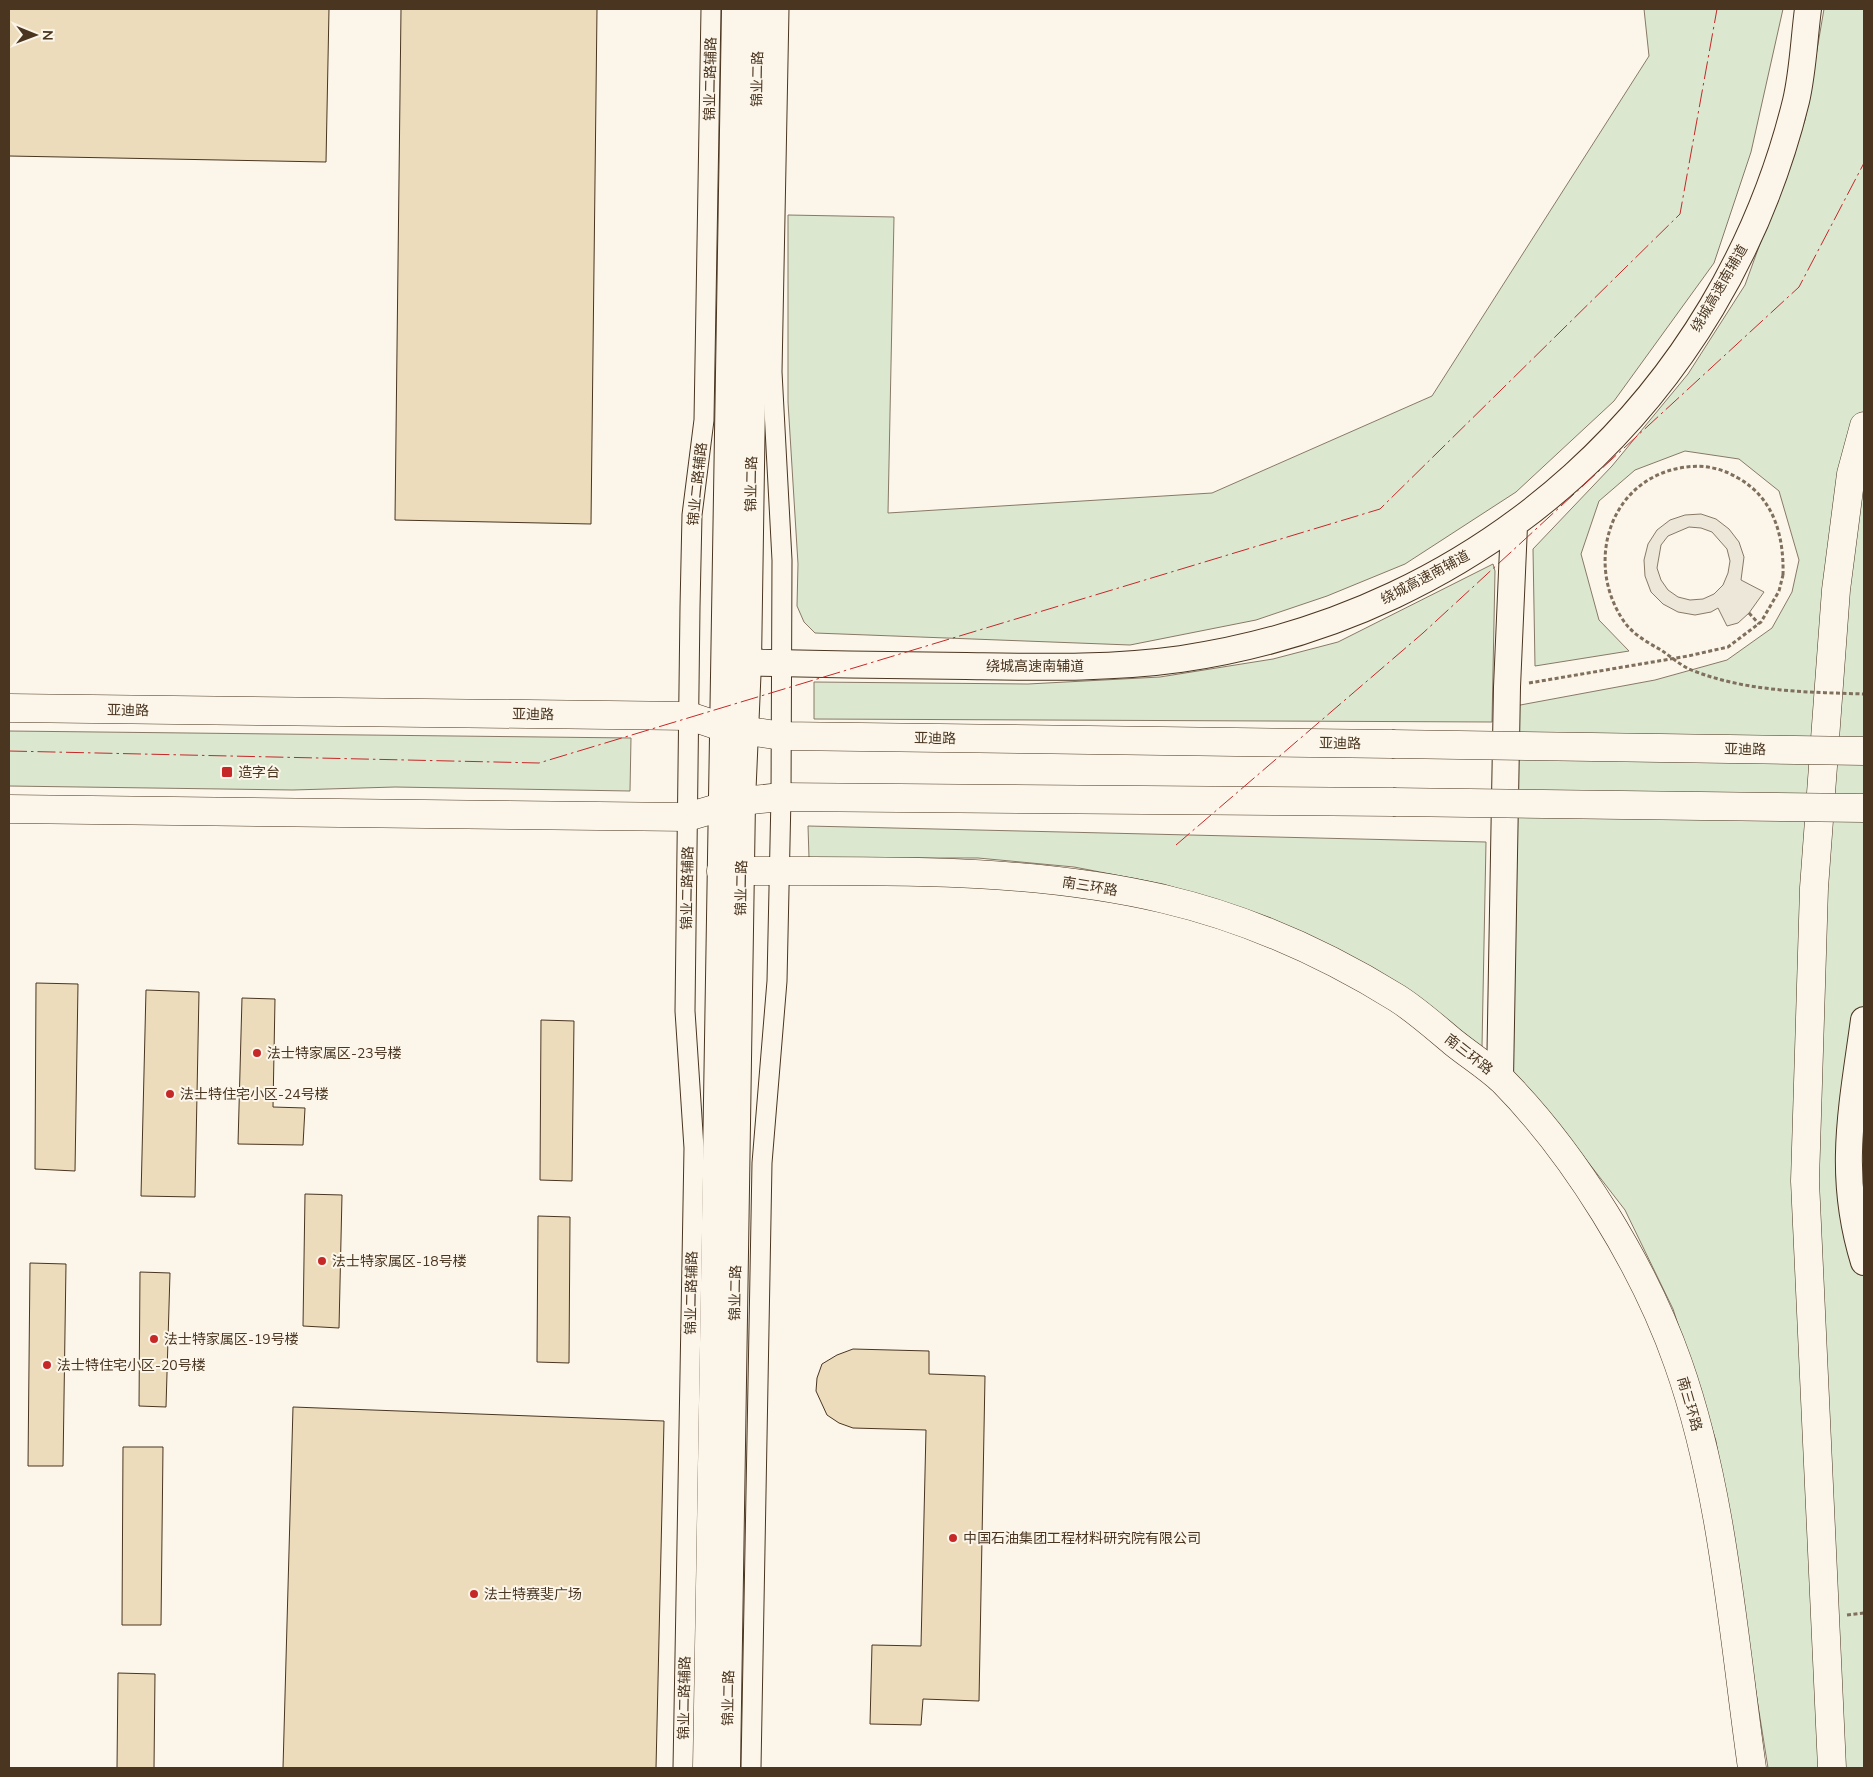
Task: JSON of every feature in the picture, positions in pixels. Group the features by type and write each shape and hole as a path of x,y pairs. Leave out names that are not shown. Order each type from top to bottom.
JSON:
{"highway":[{"path":"1832,1768 1805,1181 1814,888 1836,590 1851,474 1864,426"},
{"name":"亚迪路","path":"9,708 689,716 733,728 782,736 1864,751"},
{"path":"9,809 687,817 732,804 781,797 1864,808"},
{"name":"南三环路","path":"731,871 1006,875 1109,889 1161,898 1200,908 1287,941 1349,971 1400,1000 1500,1079 1546,1130 1599,1208 1649,1295 1678,1362 1702,1445 1721,1544 1752,1768"}],"main road":[{"name":"锦业二路","path":"735,9 736,662"},
{"name":"锦业二路","path":"727,1768 733,728 758,9"},
{"name":"绕城高速南辅道","path":"736,662 1072,667 1125,665 1181,659 1237,648 1333,622 1382,601 1445,570 1514,526 1565,485 1622,430 1671,367 1712,305 1749,236 1772,176 1796,99 1808,9"},
{"path":"1500,1079 1507,687 1514,526"},
{"name":"锦业二路","path":"706,1768 731,871"},
{"path":"1864,1020 1848,1135 1848,1189 1854,1231 1864,1262"}],"street":[{"name":"锦业二路辅路","path":"683,1768 694,1148 685,1011 687,817 692,515 704,420 712,9"},
{"path":"751,1768 762,1163 777,981 782,736 782,560 772,372 778,9"}],"path":[{"path":"1507,687 1718,651 1737,642 1759,624 1779,591 1783,575 1784,550 1778,527 1758,492 1727,471 1709,467 1689,466 1665,471 1640,486 1619,509 1611,525 1604,563 1606,584 1623,620 1634,633 1687,668 1716,678 1767,690 1864,694"},
{"path":"1749,613 1759,624"},
{"path":"1854,1614 1864,1613"}],"green space":[{"path":"1644,9 1783,9 1751,152 1714,263 1614,401 1516,492 1405,564 1327,596 1256,620 1130,645 815,633 804,622 797,606 798,564 788,402 788,215 894,217 888,513 1212,493 1432,396 1649,56"},
{"path":"1824,9 1864,9 1864,1768 1768,1768 1716,1441 1673,1309 1625,1210 1550,1113 1511,1074 1515,706 1655,680 1727,660 1772,628 1792,592 1799,560 1779,491 1739,459 1685,451 1635,470 1599,501 1581,554 1599,620 1629,651 1535,666 1533,549 1612,466 1688,374 1745,285 1805,120"},
{"path":"1493,564 1495,571 1492,722 814,719 814,682 1028,684 1160,677 1273,659 1338,642"},
{"path":"9,731 631,738 630,791 395,787 293,790 9,786"},
{"path":"808,826 1486,842 1482,1047 1406,988 1241,908 1163,884 1074,867 978,858 809,858"}],"shaded area":[{"path":"1701,514 1716,519 1729,529 1739,542 1744,557 1741,580 1764,592 1749,613 1738,623 1727,626 1718,608 1711,612 1695,615 1678,612 1663,604 1651,592 1645,576 1644,560 1648,544 1657,530 1670,520 1685,515","holes":["1689,527 1701,528 1712,532 1727,549 1730,561 1723,585 1714,594 1703,599 1690,600 1678,597 1668,590 1661,580 1657,568 1661,545 1668,536"]}],"building":[{"path":"9,9 329,9 326,162 9,156"},
{"path":"401,9 597,9 591,524 395,520"},
{"path":"36,983 78,984 75,1171 35,1169"},
{"name":"法士特住宅小区-24号楼","path":"146,990 199,992 195,1197 141,1196"},
{"name":"法士特家属区-23号楼","path":"242,998 275,999 273,1107 305,1108 303,1145 238,1144"},
{"path":"541,1020 574,1021 572,1181 540,1180"},
{"name":"法士特家属区-18号楼","path":"305,1194 342,1195 339,1328 303,1326"},
{"path":"538,1216 570,1217 569,1363 537,1362"},
{"name":"法士特住宅小区-20号楼","path":"30,1263 66,1264 63,1466 28,1466"},
{"name":"法士特家属区-19号楼","path":"140,1272 170,1273 166,1407 139,1406"},
{"name":"中国石油集团工程材料研究院有限公司","path":"853,1349 929,1351 929,1374 985,1376 979,1701 923,1699 921,1725 870,1724 872,1645 921,1646 926,1430 853,1428 839,1423 827,1415 816,1391 817,1378 822,1364 837,1355"},
{"name":"法士特赛斐广场","path":"293,1407 664,1421 656,1768 283,1768"},
{"path":"123,1447 163,1447 161,1625 122,1625"},
{"path":"118,1673 155,1674 154,1768 117,1768"}],"power":[{"path":"9,751 539,763 1380,509 1680,214 1717,9"},
{"path":"1176,845 1423,633 1799,287 1864,163"}],"place":[{"name":"造字台","path":"227,772"},
{"name":"法士特家属区-23号楼","path":"257,1053"},
{"name":"法士特住宅小区-24号楼","path":"170,1094"},
{"name":"法士特家属区-18号楼","path":"322,1261"},
{"name":"法士特家属区-19号楼","path":"154,1339"},
{"name":"法士特住宅小区-20号楼","path":"47,1365"},
{"name":"中国石油集团工程材料研究院有限公司","path":"953,1538"},
{"name":"法士特赛斐广场","path":"474,1594"}]}
